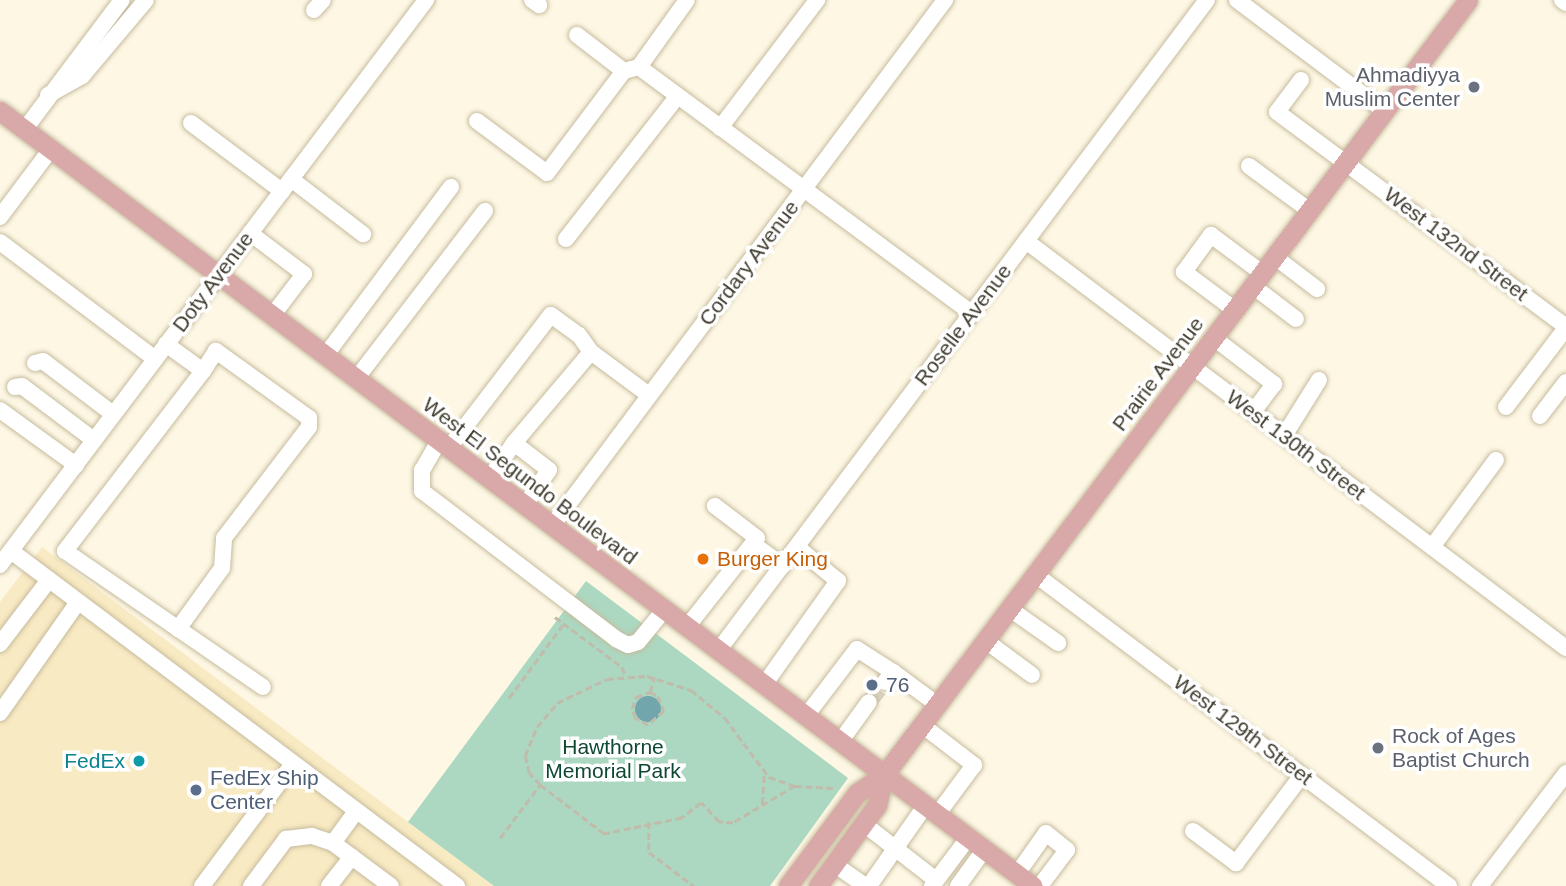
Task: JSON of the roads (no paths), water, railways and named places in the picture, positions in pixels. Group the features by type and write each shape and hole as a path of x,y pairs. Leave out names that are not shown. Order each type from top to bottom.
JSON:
{"main road":[{"name":"Prairie Avenue","path":"788,886 857,793 884,775 1468,0"},
{"name":"West El Segundo Boulevard","path":"0,111 1032,886"},
{"name":"Prairie Avenue","path":"827,879 877,805 884,775"}],"street":[{"path":"25,130 48,94 122,0"},
{"path":"48,94 82,76 146,0"},
{"path":"477,121 547,173 687,0"},
{"path":"720,128 817,0"},
{"name":"Cordary Avenue","path":"552,526 945,0"},
{"name":"Roselle Avenue","path":"718,651 1207,0"},
{"path":"1237,0 1385,111"},
{"name":"Doty Avenue","path":"0,565 286,185 418,3"},
{"path":"577,35 677,97 972,313"},
{"name":"West 132nd Street","path":"1301,80 1277,112 1566,327"},
{"path":"566,239 677,97"},
{"path":"191,123 363,234"},
{"path":"0,217 51,149"},
{"path":"1249,166 1310,211"},
{"path":"325,356 451,187"},
{"path":"356,379 485,211"},
{"path":"250,233 303,274 272,316"},
{"path":"1235,310 1184,272 1211,235 1296,319"},
{"name":"West 130th Street","path":"1026,241 1566,648"},
{"path":"0,242 155,359"},
{"path":"1275,257 1317,289"},
{"path":"649,395 592,352 579,335 551,315 422,470 422,491 616,639 628,645 646,634 664,610"},
{"path":"1506,407 1566,327"},
{"path":"1214,338 1274,384 1253,412"},
{"path":"166,344 203,370"},
{"path":"177,629 222,568 224,538 309,427 309,418 216,351 65,551 177,629 262,687"},
{"path":"489,479 514,443 592,352"},
{"path":"35,363 43,361 113,414"},
{"path":"1284,436 1319,380"},
{"path":"1540,416 1566,382"},
{"path":"15,387 22,386 94,440"},
{"path":"1,410 76,465"},
{"path":"514,443 549,470 525,505"},
{"path":"1432,547 1496,460"},
{"path":"687,627 757,538 715,506"},
{"path":"753,544 783,566"},
{"path":"764,685 838,581 797,547"},
{"path":"11,551 457,886"},
{"name":"West 129th Street","path":"1036,575 1449,886"},
{"path":"0,644 48,580"},
{"path":"0,713 78,602"},
{"path":"1010,609 1058,643"},
{"path":"986,641 1032,675"},
{"path":"806,716 858,649 889,677 937,705"},
{"path":"840,742 869,702"},
{"path":"827,879 867,886 896,849 974,765 922,725"},
{"path":"202,886 293,764"},
{"path":"1479,886 1566,773"},
{"path":"1193,831 1236,863 1302,775"},
{"path":"333,843 356,811"},
{"path":"864,824 934,883 968,838"},
{"path":"1017,874 1046,833 1067,850 1040,886"},
{"path":"251,886 286,839 312,836 333,843 391,886"},
{"path":"958,886 984,850"},
{"path":"329,886 352,857"}],"water":[{"path":"648,696 657,700 661,709 657,718 648,722 639,718 635,709 639,700"}],"tunnel":[{"path":"869,702 885,682"}],"place":[{"name":"Ahmadiyya Muslim Center","path":"1474,87"},
{"name":"Burger King","path":"703,559"},
{"name":"76","path":"872,685"},
{"name":"Rock of Ages Baptist Church","path":"1378,748"},
{"name":"FedEx","path":"139,761"},
{"name":"FedEx Ship Center","path":"196,790"}],"park label":[{"name":"Hawthorne Memorial Park","path":"613,759"}]}
